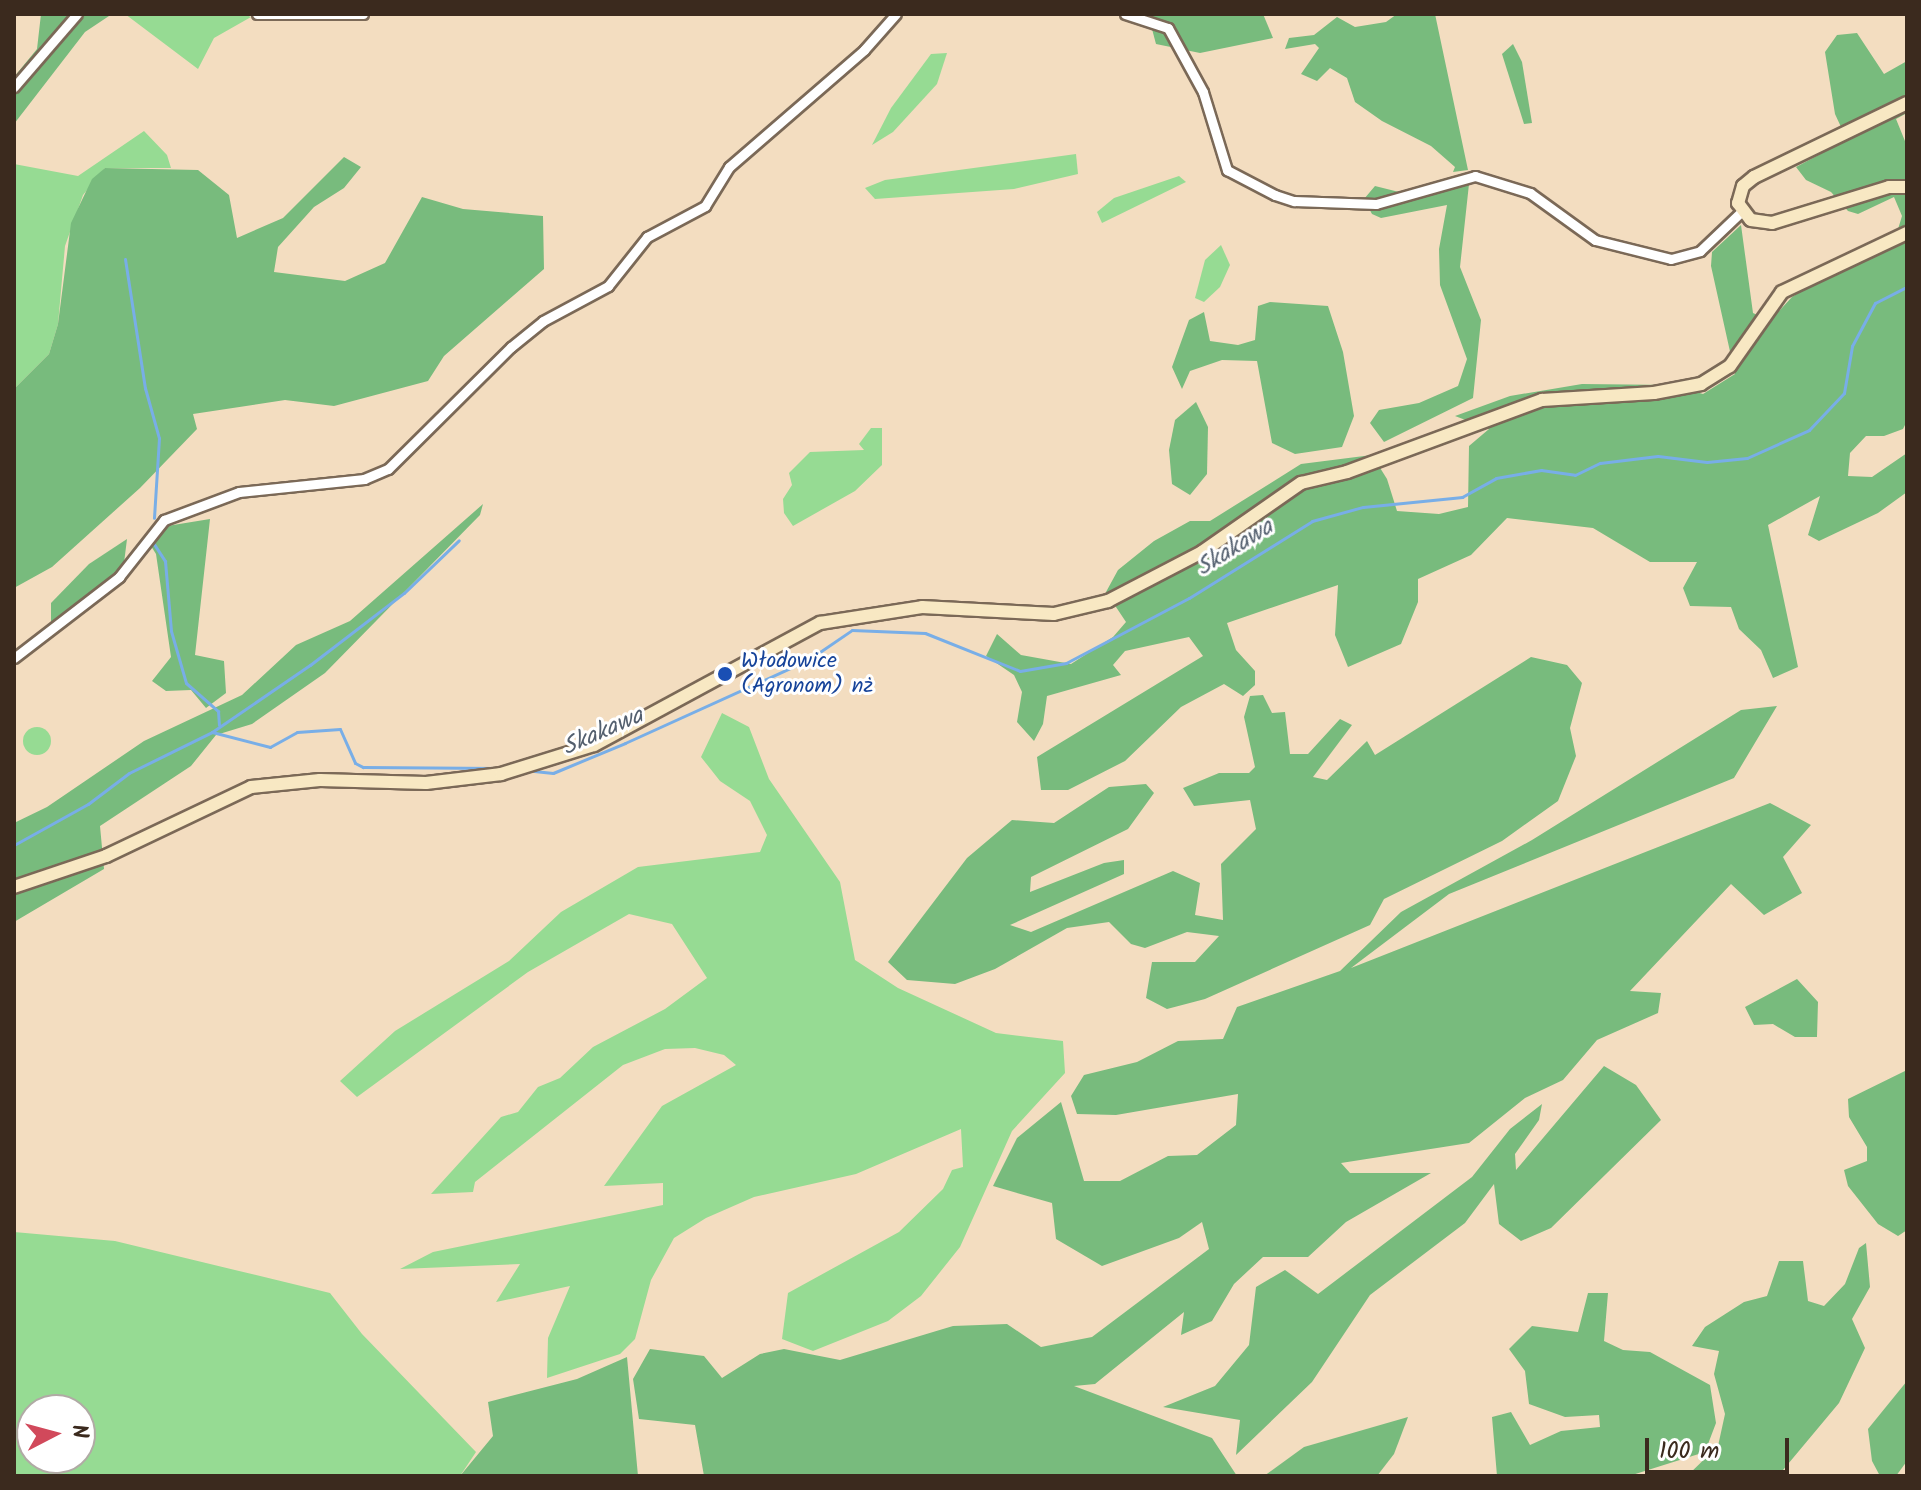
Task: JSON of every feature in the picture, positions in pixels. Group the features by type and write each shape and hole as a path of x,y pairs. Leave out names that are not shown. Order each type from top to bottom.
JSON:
{"street":[{"path":"14,87 77,14"},
{"path":"257,14 363,14"},
{"path":"14,658 119,577 152,529 164,520 239,492 364,479 388,469 522,339 608,286 647,237 705,206 729,167 864,50 896,14"},
{"path":"1125,14 1168,28 1203,92 1227,170 1275,195 1294,201 1376,204 1462,177 1486,178 1530,193 1595,240 1671,259 1700,251 1741,212"},
{"path":"1907,103 1754,177 1739,192 1741,212 1751,220 1772,223 1889,187 1907,187"},
{"path":"14,887 106,856 251,787 320,780 426,783 501,774 594,745 820,623 922,607 1054,614 1108,601 1202,552 1301,483 1347,472 1542,400 1654,393 1701,384 1730,366 1782,292 1907,233"}],"green space":[{"path":"41,14 112,14 85,32 14,124 14,77 37,49"},
{"path":"125,14 244,14 251,17 214,38 198,69"},
{"path":"1148,14 1263,14 1273,38 1200,53 1156,44"},
{"path":"1397,14 1435,14 1468,170 1453,172 1455,167 1431,146 1382,121 1355,102 1347,78 1330,68 1317,81 1301,74 1319,48 1315,44 1285,49 1289,38 1314,35 1337,17 1355,27 1386,22"},
{"path":"1857,33 1884,74 1907,61 1907,113 1896,119 1907,146 1907,421 1903,429 1884,436 1866,436 1850,453 1848,476 1872,477 1907,453 1907,492 1878,513 1819,541 1808,535 1820,496 1768,525 1798,667 1773,678 1761,650 1739,629 1731,607 1690,606 1683,588 1697,562 1650,562 1593,528 1507,518 1471,555 1418,579 1418,602 1401,644 1348,667 1335,635 1338,585 1227,623 1236,650 1255,671 1255,685 1243,696 1224,684 1181,707 1125,761 1068,790 1041,790 1037,757 1203,656 1189,637 1125,651 1113,665 1121,675 1047,696 1043,724 1034,741 1017,722 1022,692 1014,675 986,656 997,634 1021,655 1071,664 1113,637 1126,622 1106,592 1118,570 1154,541 1190,521 1210,521 1301,464 1372,455 1387,479 1397,511 1439,514 1468,507 1469,446 1489,429 1455,416 1510,396 1582,384 1672,385 1703,394 1735,374 1711,266 1712,252 1741,225 1753,313 1770,321 1792,297 1834,271 1892,249 1902,216 1894,197 1858,214 1848,211 1831,192 1806,180 1796,167 1847,140 1835,114 1825,52 1837,35"},
{"path":"1513,44 1522,62 1532,123 1524,124 1502,54"},
{"path":"947,53 937,84 893,132 872,145 891,108 931,54"},
{"path":"144,131 167,155 171,168 105,168 83,195 65,246 58,324 49,354 14,389 14,164 78,176"},
{"path":"1076,154 1078,174 1014,189 875,199 865,188 885,180"},
{"path":"344,157 361,167 344,188 314,207 278,247 274,272 345,281 385,263 422,197 463,209 543,216 544,269 444,356 428,381 334,406 285,400 193,414 197,429 140,488 52,567 14,588 14,389 49,354 58,324 71,223 92,179 105,168 198,170 229,195 237,238 283,218"},
{"path":"1179,176 1186,182 1102,223 1097,212 1114,198"},
{"path":"1449,184 1469,184 1460,267 1481,320 1473,398 1384,442 1370,423 1379,410 1419,403 1458,386 1467,359 1440,285 1439,249 1447,205 1381,218 1372,214 1364,199 1375,186 1419,197"},
{"path":"1221,245 1230,265 1220,287 1204,302 1195,298 1205,260"},
{"path":"1270,302 1328,306 1343,352 1354,416 1342,447 1295,454 1272,443 1257,361 1222,360 1190,371 1182,389 1172,367 1189,320 1204,312 1210,341 1238,345 1255,340 1258,306"},
{"path":"1196,402 1208,427 1207,474 1190,495 1172,484 1169,450 1175,420"},
{"path":"871,428 882,428 882,465 855,491 793,526 784,513 783,499 792,485 789,473 810,452 864,450 859,444"},
{"path":"483,504 480,515 325,673 252,724 216,735 191,766 100,826 104,869 14,922 14,823 47,807 144,741 242,695 296,645 350,621"},
{"path":"210,519 195,655 224,661 226,693 206,708 191,690 166,691 152,681 171,657 156,554 151,546 161,527"},
{"path":"127,539 124,563 75,611 51,624 51,603 89,564"},
{"path":"1531,657 1567,665 1582,683 1570,728 1576,756 1558,801 1502,841 1384,899 1370,925 1205,999 1167,1009 1146,998 1152,962 1195,962 1219,936 1187,932 1145,948 1131,944 1109,922 1067,928 995,969 955,984 907,980 888,962 967,858 1012,820 1054,823 1109,787 1146,784 1154,793 1128,829 1031,877 1030,892 1104,863 1124,860 1124,874 1010,925 1031,932 1173,871 1200,883 1195,915 1223,920 1221,864 1256,829 1250,800 1194,806 1183,788 1219,773 1249,773 1255,767 1244,717 1250,696 1263,695 1272,713 1285,712 1290,754 1308,754 1340,719 1352,725 1313,777 1327,780 1367,741 1375,755"},
{"path":"1777,706 1734,778 1449,894 1351,968 1770,803 1811,825 1783,857 1802,893 1764,915 1731,884 1630,991 1661,993 1658,1013 1597,1040 1563,1080 1525,1098 1469,1143 1341,1163 1350,1173 1431,1173 1346,1222 1308,1257 1263,1257 1234,1284 1212,1321 1181,1335 1184,1312 1095,1384 1074,1386 1212,1438 1237,1476 704,1476 695,1425 639,1419 633,1379 650,1349 704,1356 722,1378 760,1354 784,1349 840,1360 953,1326 1007,1324 1041,1347 1092,1337 1209,1249 1202,1222 1179,1238 1102,1266 1056,1239 1052,1203 993,1186 1017,1138 1061,1102 1084,1181 1120,1181 1168,1156 1197,1155 1236,1125 1238,1094 1116,1115 1077,1114 1071,1096 1084,1075 1137,1062 1178,1041 1223,1039 1237,1007 1340,971 1401,912 1532,840 1741,710"},
{"path":"722,713 749,727 769,779 840,882 855,960 898,988 996,1033 1063,1041 1065,1073 1012,1131 960,1247 921,1296 888,1321 813,1351 782,1339 788,1293 899,1232 943,1189 952,1170 963,1167 961,1129 856,1174 754,1197 706,1218 674,1238 651,1280 635,1339 620,1354 547,1378 548,1338 570,1286 496,1302 520,1264 400,1269 433,1252 663,1205 663,1183 604,1186 662,1106 736,1065 724,1055 695,1048 665,1049 623,1065 475,1182 473,1192 431,1194 501,1117 518,1112 538,1087 560,1078 593,1047 665,1009 707,978 672,924 629,914 528,972 357,1097 340,1081 395,1031 509,961 561,912 638,867 760,852 767,835 750,801 720,781 701,757"},
{"path":"37,727 47,731 51,741 47,751 37,755 27,751 23,741 27,731"},
{"path":"1797,979 1818,1002 1817,1037 1795,1037 1773,1024 1754,1025 1745,1007"},
{"path":"1604,1066 1636,1085 1661,1120 1551,1228 1521,1241 1499,1224 1494,1184 1465,1223 1370,1295 1312,1382 1236,1455 1240,1420 1163,1407 1215,1386 1249,1345 1256,1287 1285,1270 1318,1294 1472,1177 1510,1129 1542,1104 1539,1120 1515,1154 1516,1170"},
{"path":"1907,1070 1907,1230 1898,1236 1878,1224 1848,1186 1844,1170 1867,1161 1867,1147 1849,1117 1848,1099"},
{"path":"14,1232 115,1241 330,1293 362,1334 476,1452 460,1476 14,1476"},
{"path":"1866,1243 1870,1287 1852,1319 1865,1348 1839,1403 1778,1476 1687,1476 1718,1446 1725,1414 1714,1374 1719,1351 1692,1346 1705,1327 1744,1302 1767,1296 1779,1261 1803,1261 1808,1301 1824,1306 1845,1284 1859,1248"},
{"path":"1588,1293 1608,1293 1604,1341 1623,1350 1650,1352 1710,1385 1716,1423 1705,1452 1629,1476 1497,1476 1492,1417 1511,1412 1530,1445 1561,1431 1600,1427 1599,1415 1565,1417 1529,1404 1525,1371 1509,1349 1532,1326 1578,1332"},
{"path":"627,1357 638,1476 460,1476 493,1436 488,1402 577,1379"},
{"path":"1907,1381 1907,1461 1896,1476 1880,1476 1872,1461 1868,1429"},
{"path":"1408,1417 1394,1454 1377,1476 1264,1476 1304,1447"}],"waterway":[{"path":"125,259 145,388 159,438 154,518"},
{"name":"Skakawa","path":"534,771 553,773 625,743 808,660 852,630 925,633 1020,671 1066,663 1189,598 1312,521 1363,507 1462,497 1496,478 1541,470 1575,475 1600,463 1658,456 1707,462 1747,458 1809,430 1844,393 1852,346 1875,303 1907,287"},
{"path":"14,845 88,804 129,773 212,732 310,665 404,593 459,540"},
{"path":"152,541 165,561 171,631 186,683 218,711 219,725"},
{"name":"Skakawa","path":"212,732 270,747 297,732 340,729 355,763 363,767 498,768"}],"place":[{"name":"Włodowice (Agronom) nż","path":"725,674"}]}
